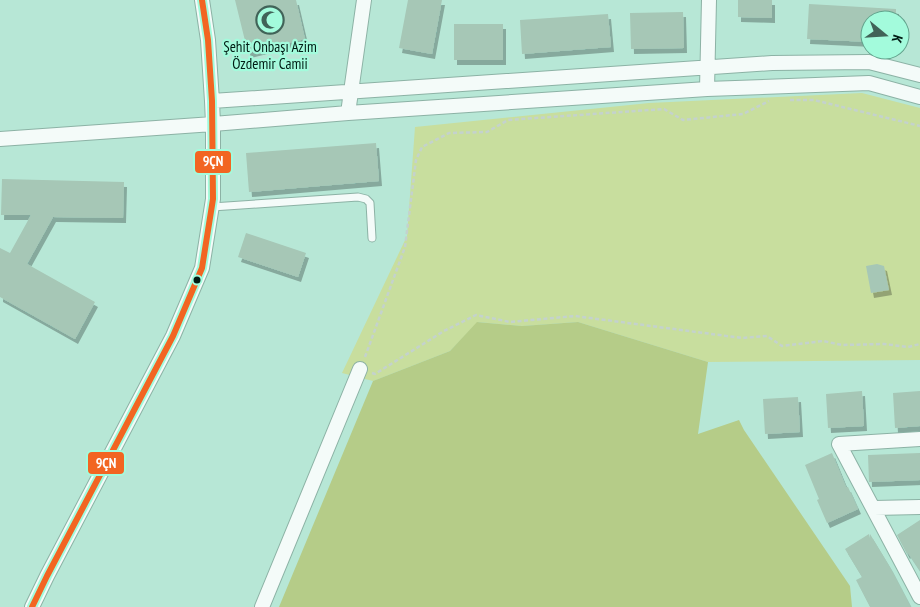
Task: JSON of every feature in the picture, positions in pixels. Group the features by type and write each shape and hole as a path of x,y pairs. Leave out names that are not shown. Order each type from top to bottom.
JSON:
{"street":[{"path":"32,607 173,336 202,268 213,199 213,124 208,40 202,0"},
{"path":"348,112 364,0"},
{"path":"707,89 709,0"},
{"path":"212,101 772,63 869,62 920,75"},
{"path":"0,139 213,124 348,112 707,89 869,83 920,97"},
{"path":"262,607 360,369"},
{"path":"920,439 839,444 920,597"},
{"path":"874,508 920,508"}],"lane":[{"path":"212,207 358,197 366,199 370,203 372,238"}],"path":[{"path":"769,100 743,114 683,120 664,109 508,120 487,132 449,134 422,147 416,160 405,247 360,369 375,374 444,331 476,315 510,322 575,316 742,338 767,336 782,346 823,341 842,345 884,344 908,348 920,344"},
{"path":"787,100 814,100 920,126"}],"green space":[{"path":"862,93 920,108 920,360 708,362 578,322 522,326 478,322 450,351 373,381 342,373 407,236 415,127 649,103"},
{"path":"477,322 522,326 578,322 708,362 698,434 739,420 850,586 852,607 279,607 373,381 450,351"}],"building":[{"name":"Şehit Onbaşı Azim Özdemir Camii","path":"235,0 296,0 305,39 248,53"},
{"path":"408,0 442,0 432,54 399,48"},
{"path":"738,0 772,0 772,18 738,17"},
{"path":"809,4 896,9 860,10 860,42 807,39"},
{"path":"683,12 684,48 631,49 630,13"},
{"path":"608,14 611,47 522,54 520,20"},
{"path":"454,24 503,24 503,60 454,60"},
{"path":"376,143 379,181 249,192 246,153"},
{"path":"2,179 124,182 123,218 53,217 27,264 95,302 75,339 0,297 0,248 10,253 31,215 1,215"},
{"path":"246,233 306,253 298,277 238,257"},
{"path":"877,264 884,266 889,290 871,293 866,266"},
{"path":"862,391 864,426 828,428 826,394"},
{"path":"920,391 920,426 895,428 893,393"},
{"path":"798,397 800,432 765,434 763,399"},
{"path":"832,453 846,487 848,487 858,509 827,523 805,465"},
{"path":"920,453 920,480 869,482 868,455"},
{"path":"920,520 920,571 907,554 897,535"},
{"path":"869,534 890,567 911,607 870,607 856,580 862,577 845,549"}],"transit line":[{"name":"9ÇN","path":"32,607 173,336 202,268 213,199 212,101 208,40 202,0"}],"place":[{"name":"Şehit Onbaşı Azim Özdemir Camii","path":"270,20"}]}
